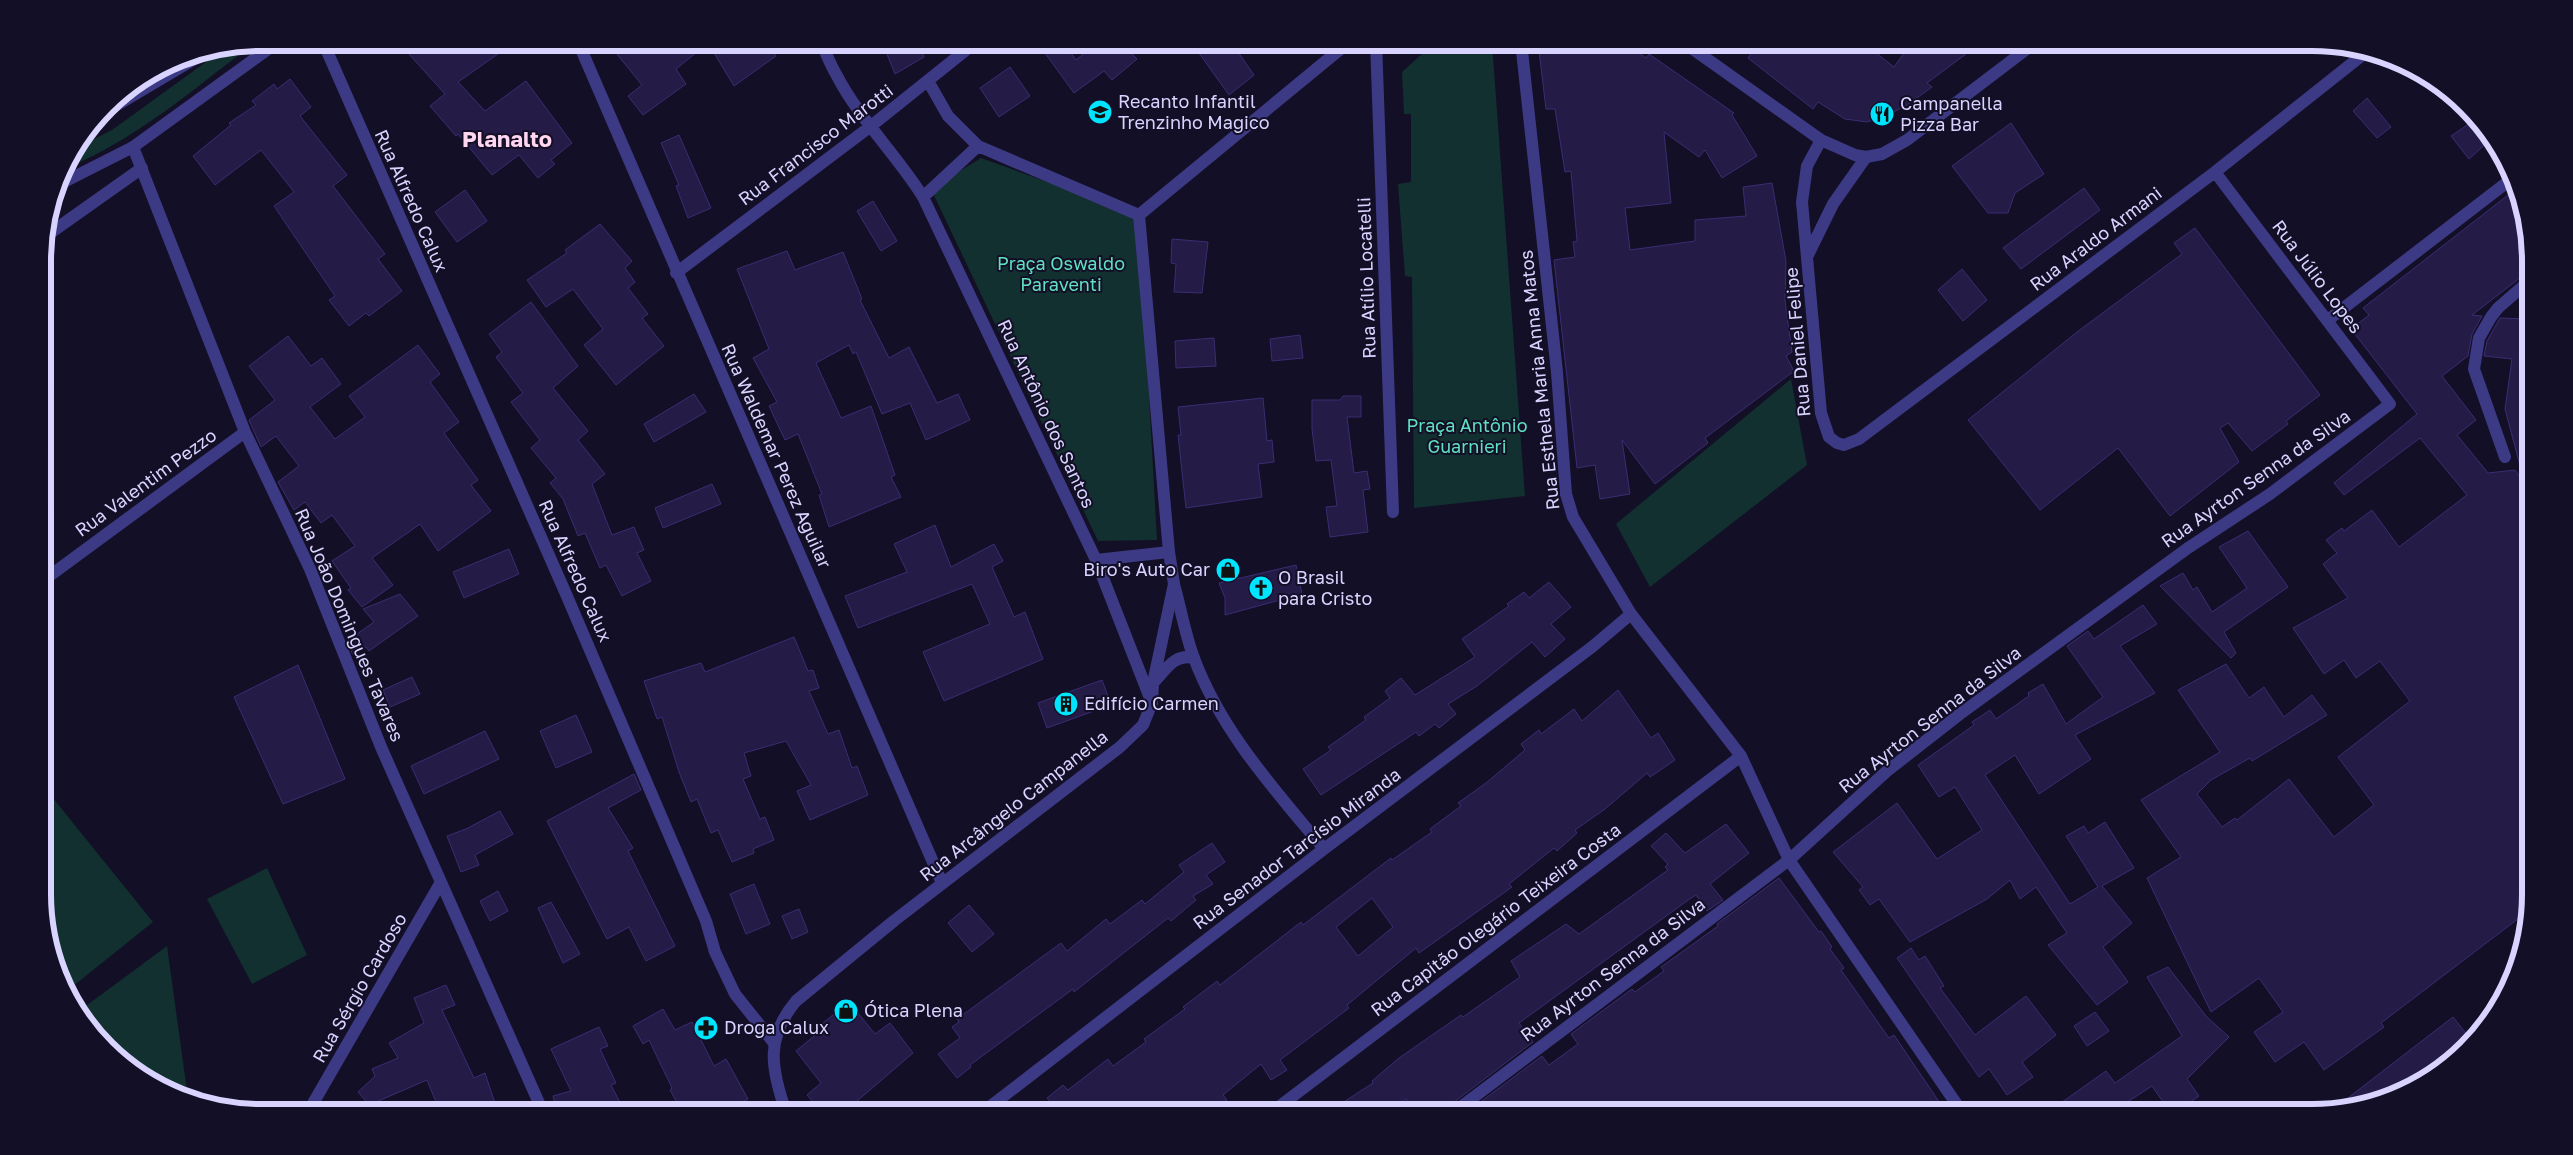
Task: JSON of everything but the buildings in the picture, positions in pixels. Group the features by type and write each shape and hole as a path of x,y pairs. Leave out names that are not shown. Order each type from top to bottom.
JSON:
{"street":[{"path":"67,180 133,147 266,51"},
{"name":"Rua Alfredo Calux","path":"327,51 566,594 706,921 715,952 735,994 774,1042"},
{"name":"Rua Waldemar Perez Aguilar","path":"582,51 676,273 942,883"},
{"name":"Rua Antônio dos Santos","path":"826,51 836,75 871,126 900,161 923,197 1096,560 1152,703"},
{"name":"Rua Francisco Marotti","path":"676,273 871,126 965,51"},
{"path":"928,81 948,116 978,146 1139,214 1338,51"},
{"name":"Rua Atílio Locatelli","path":"1376,51 1393,512"},
{"name":"Rua Esthela Maria Anna Matos","path":"1522,51 1557,372 1566,494 1572,517 1632,614 1741,756 1789,860 1957,1104"},
{"path":"1696,51 1821,140 1846,152 1866,157 1882,154 1907,140 2024,51"},
{"name":"Rua Araldo Armani","path":"1844,445 1860,439 2215,172 2360,57"},
{"path":"132,96 182,67"},
{"name":"Rua Daniel Felipe","path":"1821,140 1807,166 1802,202 1821,413 1829,437 1837,443 1844,445"},
{"path":"923,197 978,146"},
{"name":"Rua João Domingues Tavares","path":"133,147 245,432 310,569 381,747 539,1104"},
{"name":"Rua Daniel Felipe","path":"1808,255 1833,204 1866,157"},
{"path":"54,231 142,168"},
{"name":"Rua Júlio Lopes","path":"2215,172 2390,404"},
{"path":"2328,320 2507,183"},
{"name":"Rua Arcângelo Campanella","path":"774,1042 784,1015 796,1001 942,883 1136,734 1143,725 1152,703 1153,683 1174,584 1169,552 1139,214"},
{"path":"2505,457 2474,369 2479,338 2491,317 2498,308 2522,287"},
{"name":"Rua Ayrton Senna da Silva","path":"1465,1104 1789,860 1887,770 1960,714 2188,548 2270,494 2390,404"},
{"name":"Rua Valentim Pezzo","path":"51,575 245,432"},
{"path":"1096,560 1169,552"},
{"path":"1174,584 1194,658 1223,717 1240,744 1324,849"},
{"name":"Rua Senador Tarcísio Miranda","path":"994,1104 1324,849 1592,647 1632,614"},
{"path":"1153,683 1177,658 1184,656 1194,658"},
{"name":"Rua Capitão Olegário Teixeira Costa","path":"1283,1104 1741,756"},
{"name":"Rua Sérgio Cardoso","path":"313,1104 441,882"},
{"path":"774,1042 777,1087 783,1104"}],"green space":[{"name":"Praça Antônio Guarnieri","path":"1425,51 1493,51 1525,496 1414,508 1412,277 1405,276 1398,184 1411,182 1411,114 1404,114 1402,72"},
{"path":"242,52 163,113 115,144 75,164 90,141 112,130 213,57"},
{"name":"Praça Oswaldo Paraventi","path":"981,158 1139,215 1157,540 1098,541 931,189"},
{"path":"1791,379 1807,465 1650,587 1616,524"},
{"path":"51,796 153,922 73,986 62,961 53,921 51,893"},
{"path":"267,868 307,955 252,984 207,899"},
{"path":"167,946 187,1090 156,1076 123,1052 103,1032 85,1007"}],"place":[{"name":"Recanto Infantil Trenzinho Magico","path":"1100,112"},
{"name":"Campanella Pizza Bar","path":"1882,114"},
{"name":"Biro's Auto Car","path":"1228,570"},
{"name":"O Brasil para Cristo","path":"1261,588"},
{"name":"Edifício Carmen","path":"1066,704"},
{"name":"Ótica Plena","path":"846,1011"},
{"name":"Droga Calux","path":"706,1028"}],"district":[{"name":"Planalto","path":"507,139"}]}
